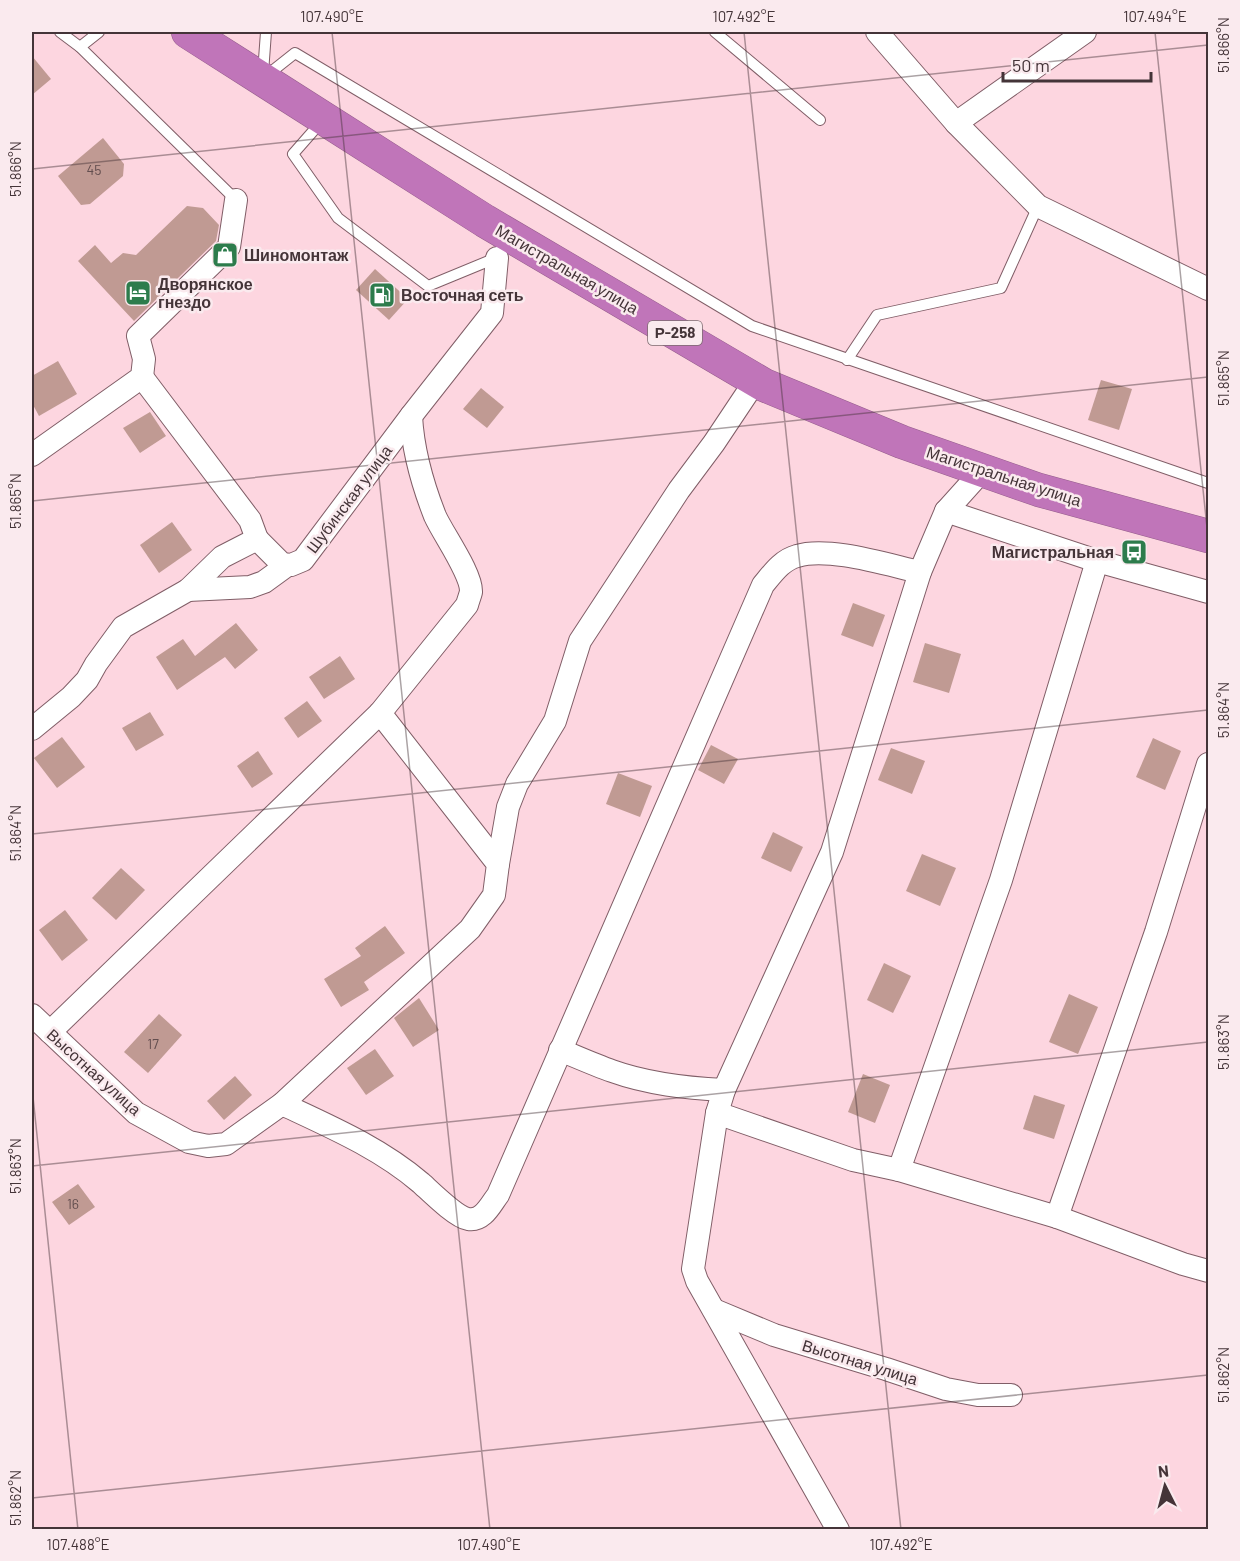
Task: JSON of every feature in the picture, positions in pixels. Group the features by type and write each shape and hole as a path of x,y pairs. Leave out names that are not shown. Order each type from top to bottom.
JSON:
{"highway":[{"name":"Магистральная улица","path":"188,32 324,118 511,251 756,380 902,442 982,471 1039,490 1209,536"}],"street":[{"path":"877,32 956,123 1038,206 1209,288"},
{"path":"956,123 1085,32"},
{"path":"236,200 229,247 138,336 144,359 142,377 250,520 257,539 286,566"},
{"name":"Шубинская улица","path":"188,590 250,587 264,582 286,566 303,560 492,313 511,251"},
{"path":"32,455 142,377"},
{"path":"756,380 679,490 580,641 555,721 518,784 508,807 494,895 470,929 282,1104 363,1142 414,1177 447,1206 467,1219 478,1219 484,1214 498,1195 763,585 777,568 789,560 797,556 821,552 920,572"},
{"path":"50,1032 380,713 467,605 471,590 465,571 436,517 419,473 412,441 411,417"},
{"path":"838,1530 697,1281 693,1269 717,1113 724,1090 832,852 920,572 946,511 982,471"},
{"path":"946,511 1097,561 1209,592"},
{"path":"32,729 71,697 87,680 123,627 188,590 222,557 257,539"},
{"path":"899,1170 1001,880 1097,561"},
{"path":"380,713 498,864"},
{"path":"1057,1217 1156,932 1209,764"},
{"name":"Высотная улица","path":"32,1015 136,1113 189,1142 208,1146 226,1143 282,1104"},
{"path":"560,1050 614,1072 650,1082 696,1089 724,1090"},
{"path":"717,1113 853,1160 899,1170 1057,1217 1183,1264 1209,1271"},
{"name":"Высотная улица","path":"714,1310 774,1335 946,1389 978,1395 1011,1395"}],"lane":[{"path":"60,32 80,47 236,200"},
{"path":"80,47 99,32"},
{"path":"262,79 266,32"},
{"path":"715,32 820,120"},
{"path":"262,79 295,53 752,326 1209,483"},
{"path":"324,118 293,154 338,218 429,286 511,251"},
{"path":"847,360 877,315 1001,288 1038,206"}],"building":[{"path":"32,56 51,79 32,95"},
{"path":"103,138 124,164 123,176 90,204 81,205 58,176"},
{"name":"Дворянское гнездо","path":"187,206 203,208 219,225 216,241 134,321 78,261 95,245 111,263 123,253 136,255"},
{"name":"Восточная сеть","path":"375,269 408,299 389,320 356,290"},
{"path":"58,361 77,394 39,416 32,403 32,376"},
{"path":"1101,380 1132,389 1119,430 1088,420"},
{"path":"481,388 504,407 487,428 463,409"},
{"path":"150,412 166,436 140,453 123,428"},
{"path":"172,522 192,550 159,573 140,545"},
{"path":"853,603 885,615 873,647 841,635"},
{"path":"236,623 258,650 235,669 225,657 177,690 156,657 183,639 195,656"},
{"path":"925,643 961,654 949,693 913,682"},
{"path":"340,656 355,679 324,699 309,677"},
{"path":"307,701 322,721 298,738 284,718"},
{"path":"150,712 164,735 136,751 122,728"},
{"path":"62,737 85,767 57,788 34,758"},
{"path":"1153,738 1181,751 1165,790 1136,777"},
{"path":"711,745 738,759 724,784 698,770"},
{"path":"891,748 925,761 912,794 878,780"},
{"path":"258,751 273,774 252,788 237,766"},
{"path":"618,773 652,786 640,817 606,804"},
{"path":"773,832 803,847 791,872 761,858"},
{"path":"922,854 956,868 940,906 906,891"},
{"path":"121,868 145,890 116,920 92,898"},
{"path":"65,910 88,940 62,961 39,930"},
{"path":"385,926 405,953 364,982 369,990 341,1007 324,979 361,956 355,948"},
{"path":"884,963 911,976 893,1013 867,1000"},
{"path":"1069,994 1098,1007 1078,1054 1049,1042"},
{"path":"419,998 439,1030 413,1047 394,1018"},
{"path":"159,1014 182,1035 148,1073 124,1052"},
{"path":"375,1049 394,1076 366,1095 347,1068"},
{"path":"863,1074 890,1085 875,1123 848,1112"},
{"path":"235,1076 252,1095 224,1120 207,1101"},
{"path":"1034,1095 1065,1105 1054,1139 1023,1129"},
{"path":"78,1184 95,1207 69,1225 52,1202"}],"place":[{"name":"Шиномонтаж","path":"225,255"},
{"name":"Дворянское гнездо","path":"138,293"},
{"name":"Восточная сеть","path":"382,295"},
{"name":"Магистральная","path":"1134,552"}]}
